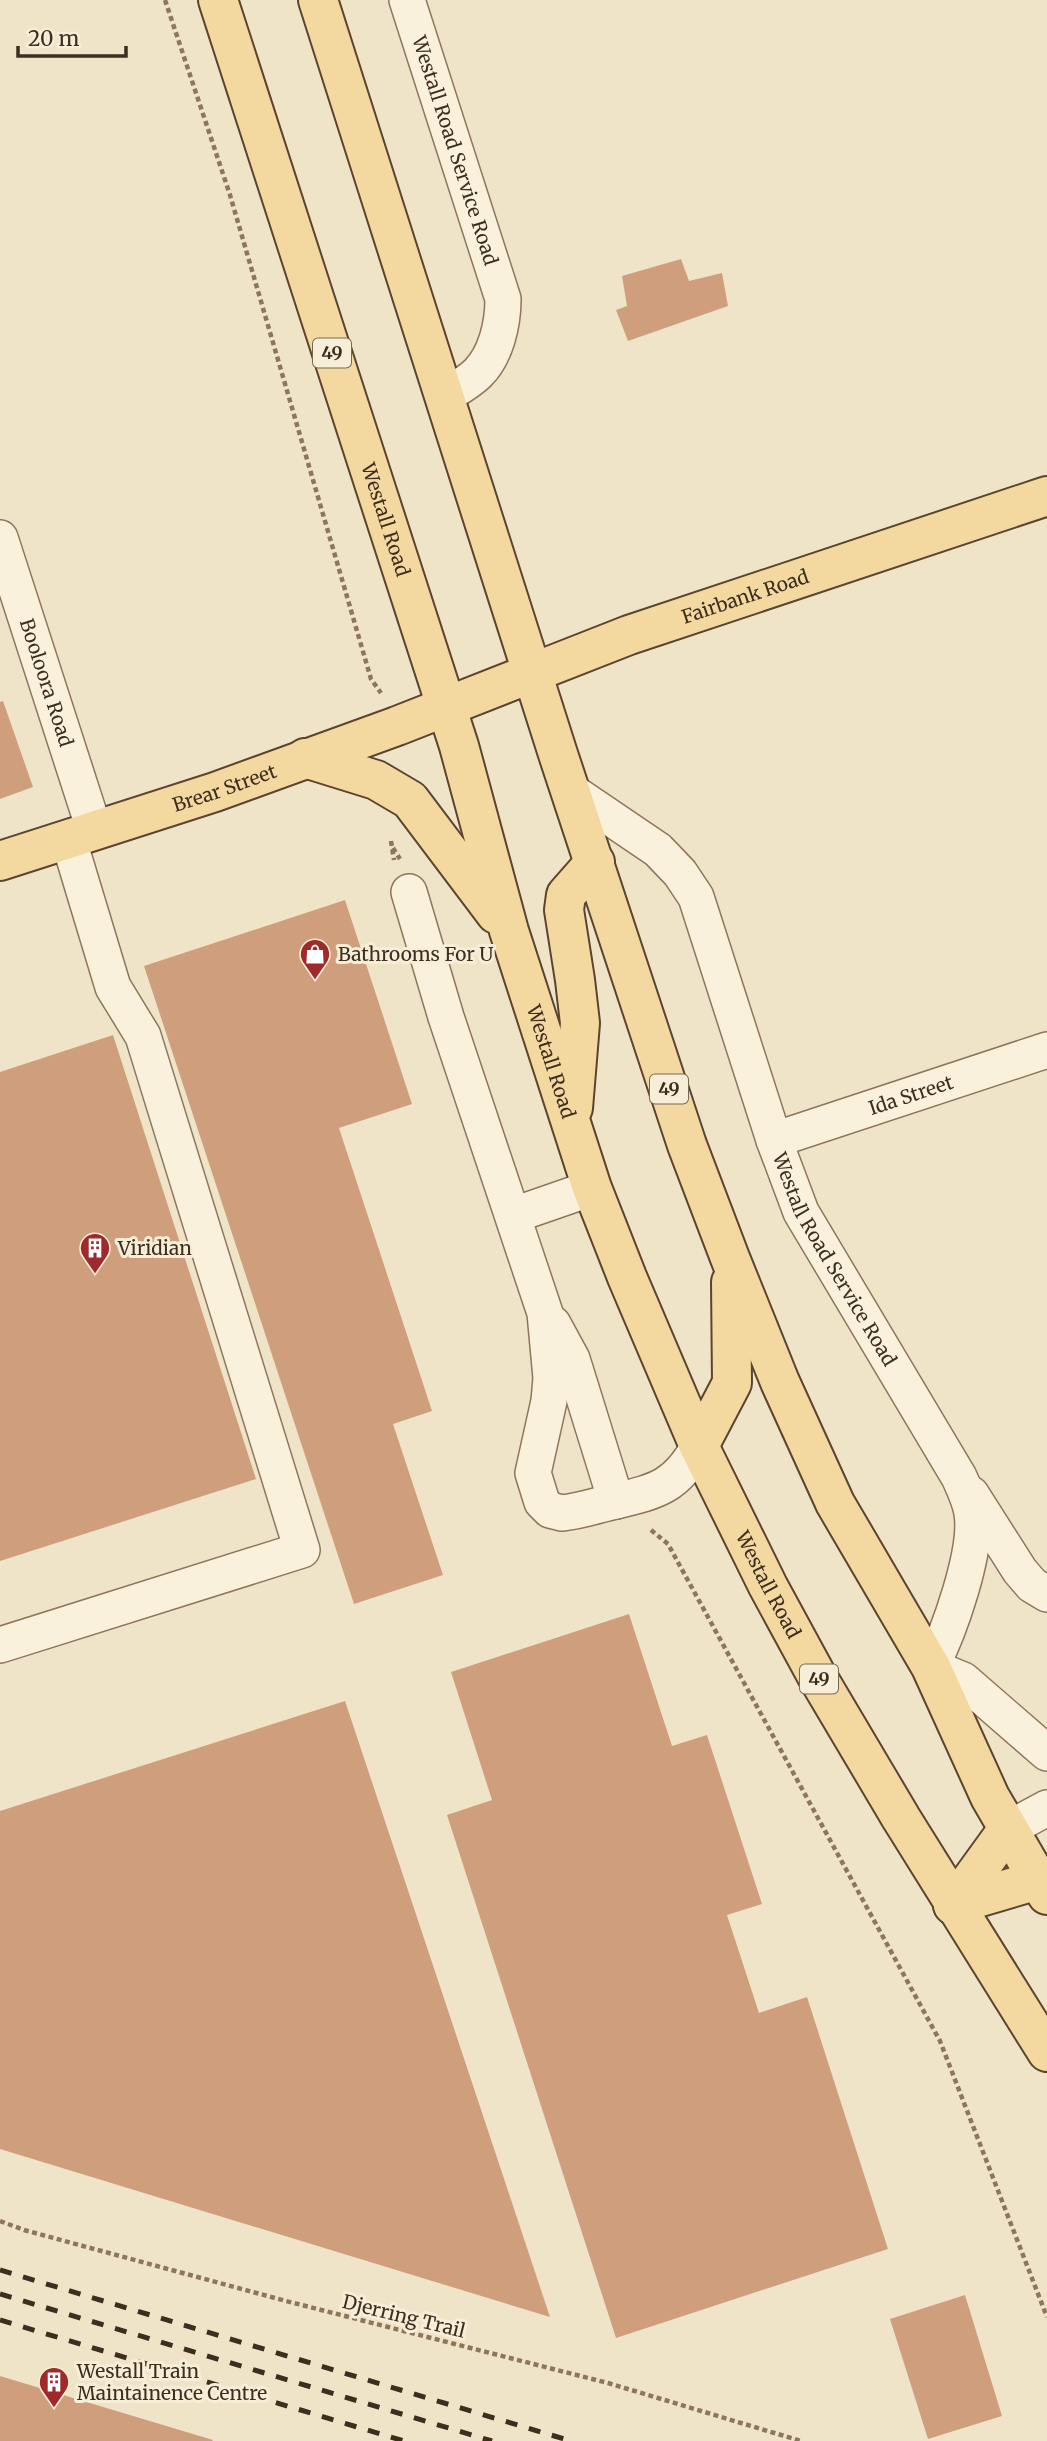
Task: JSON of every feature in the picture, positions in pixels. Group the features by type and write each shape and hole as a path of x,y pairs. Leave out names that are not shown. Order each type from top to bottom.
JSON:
{"main road":[{"name":"Westall Road","path":"218,0 446,706 472,791 509,931 592,1188 662,1362 699,1446 818,1678 953,1905 1047,2052"},
{"name":"49","path":"318,0 594,862 687,1145 730,1258 780,1382 835,1503 931,1667 990,1797 1044,1884"},
{"name":"Fairbank Road","path":"446,706 629,635 1047,496"},
{"name":"Brear Street","path":"0,861 205,795 446,706"},
{"path":"305,758 376,780 410,800 509,931"},
{"path":"572,1125 580,1023 564,910 566,895 594,862"},
{"path":"699,1446 732,1383 730,1258"},
{"path":"953,1905 1008,1829"},
{"path":"953,1905 1044,1884"}],"street":[{"name":"Westall Road Service Road","path":"407,0 503,299 503,317 490,359 477,375 445,396"},
{"name":"Booloora Road","path":"0,538 81,834 113,987 143,1036 302,1550 0,1645"},
{"name":"Westall Road Service Road","path":"571,791 658,850 680,873 696,897 774,1140 801,1212 959,1477 972,1513 972,1543 952,1617 931,1667"},
{"path":"409,892 446,1017 545,1312 551,1378 548,1413 533,1473 539,1496 547,1507 562,1513 645,1495 665,1487 684,1471 699,1446"},
{"name":"Ida Street","path":"774,1140 1047,1050"},
{"path":"514,1215 592,1188"},
{"path":"545,1312 572,1359 617,1501"},
{"path":"959,1477 1020,1571 1032,1585 1047,1594"},
{"path":"931,1667 963,1680 1047,1753"},
{"path":"1008,1829 1047,1808"}],"path":[{"path":"165,0 230,195 371,679 377,685 397,726"},
{"path":"617,1501 668,1544 940,2041 1047,2317"},
{"name":"Djerring Trail","path":"0,2221 24,2230 286,2301 608,2383 801,2441"}],"building":[{"path":"681,259 689,281 722,273 728,306 628,341 616,310 627,306 622,276"},
{"path":"3,701 33,787 0,799 0,702"},
{"path":"345,900 412,1104 339,1128 432,1411 393,1424 443,1575 354,1604 144,966"},
{"name":"Viridian","path":"113,1035 256,1479 0,1561 0,1072"},
{"path":"629,1614 672,1746 707,1735 762,1904 727,1915 759,2013 807,1997 888,2249 616,2338 447,1815 492,1800 451,1672"},
{"path":"345,1701 550,2317 0,2149 0,1811"},
{"path":"965,2295 1002,2416 928,2439 890,2319"},
{"name":"Westall Train Maintainence Centre","path":"0,2376 213,2440 0,2441"}],"railway":[{"path":"0,2270 571,2441"},
{"path":"0,2294 492,2441"},
{"path":"0,2320 404,2441"}],"place":[{"name":"Bathrooms For U","path":"315,981"},
{"name":"Viridian","path":"95,1275"},
{"name":"Westall Train Maintainence Centre","path":"54,2409"}]}
